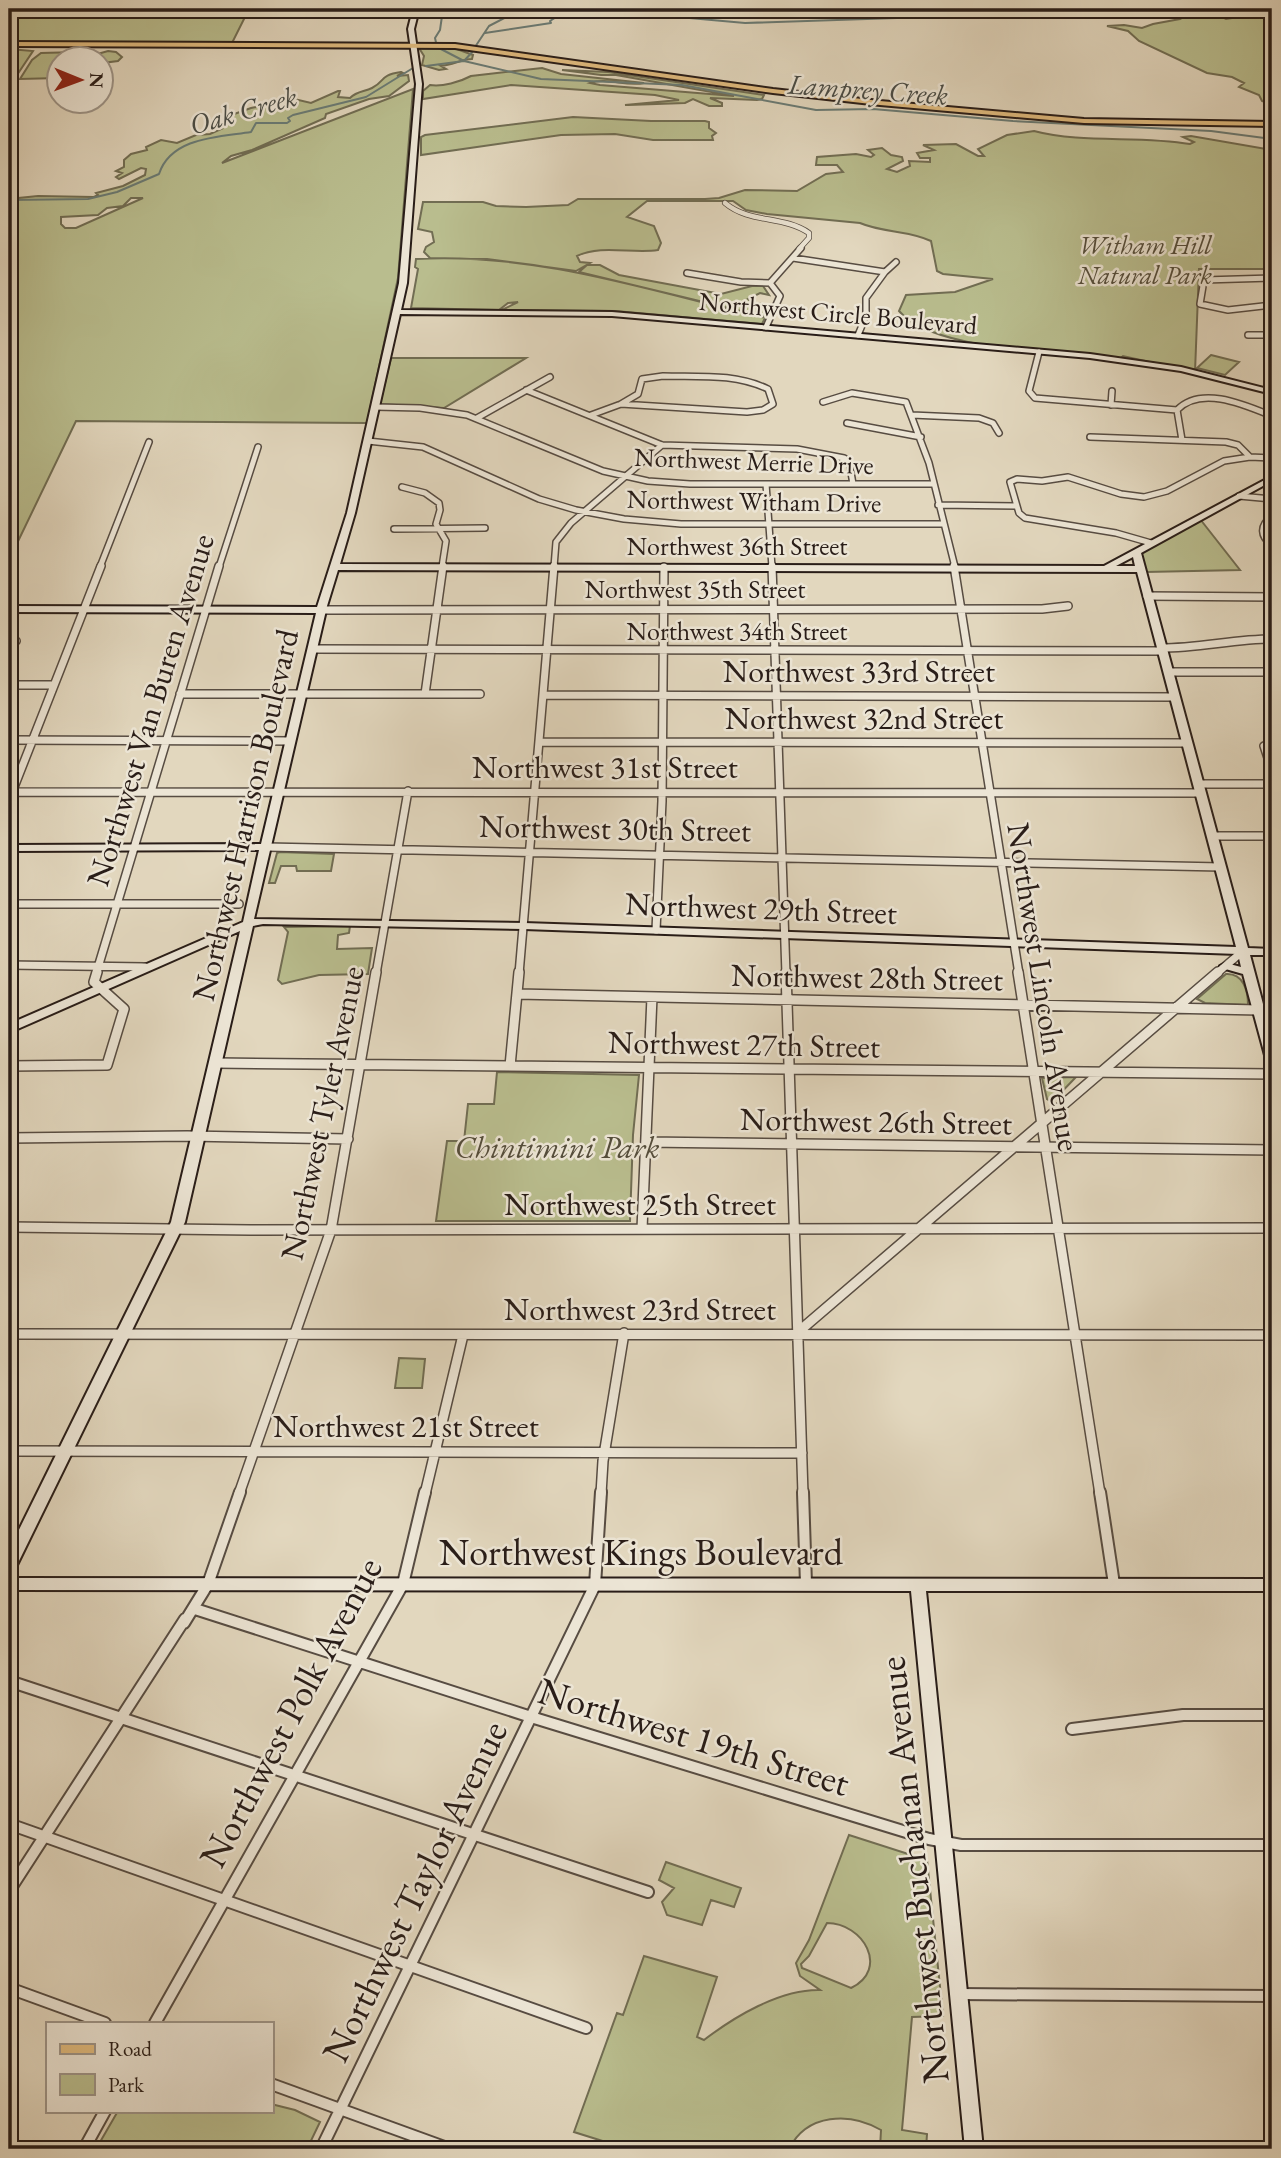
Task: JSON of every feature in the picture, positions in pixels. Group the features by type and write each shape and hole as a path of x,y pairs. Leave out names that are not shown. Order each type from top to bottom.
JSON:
{"main road":[{"name":"Northwest Harrison Boulevard","path":"9,1565 176,1229 321,610 345,536 396,312 408,246 419,84 411,29 416,9"},
{"path":"9,44 445,46 773,91 892,104 1084,121 1272,124"},
{"name":"Northwest Circle Boulevard","path":"396,312 612,314 858,335 1159,365 1272,392"},
{"path":"1104,568 1272,478"},
{"path":"1136,552 1272,1059"},
{"name":"Northwest 36th Street","path":"334,567 1140,569"},
{"path":"9,608 321,610"},
{"name":"Northwest 30th Street","path":"9,848 267,847"},
{"name":"Northwest 29th Street","path":"9,1028 249,923 278,920 656,930 1272,952"},
{"path":"1226,966 1248,972"},
{"name":"Northwest Kings Boulevard","path":"9,1584 205,1590 403,1584 1272,1585"},
{"name":"Northwest Buchanan Avenue","path":"918,1584 974,2149"}],"street":[{"path":"687,273 741,282 770,283 809,238 809,233 804,229 788,222 737,212 726,203"},
{"path":"793,258 885,272"},
{"path":"858,335 866,316 866,298 896,262"},
{"path":"1272,278 1204,280 1200,304 1228,310 1272,305"},
{"path":"766,327 780,296 770,283"},
{"path":"1248,335 1272,335"},
{"path":"1039,352 1029,391 1033,397 1177,410 1186,402 1212,399 1247,406 1272,416"},
{"path":"591,416 637,395 641,380 651,377 723,376 744,379 763,386 770,393 773,404 762,412 724,413 649,402 621,404"},
{"path":"477,418 550,377"},
{"path":"526,390 662,444 797,449 844,458 849,461 853,484"},
{"path":"1111,405 1112,391"},
{"name":"Northwest Lincoln Avenue","path":"823,402 838,395 852,393 906,402 921,437 955,568 1114,1584"},
{"path":"637,395 649,402"},
{"name":"Northwest Merrie Drive","path":"375,407 429,408 477,418 603,471 666,483 934,484"},
{"path":"1177,410 1182,440"},
{"path":"912,415 979,418 993,423 999,433"},
{"path":"847,422 921,437"},
{"path":"1090,437 1234,443 1250,457"},
{"path":"9,800 149,442"},
{"name":"Northwest Witham Drive","path":"368,442 395,442 423,447 540,499 584,512 669,523 942,524"},
{"path":"510,1066 531,852 549,608 559,537 662,444"},
{"name":"Northwest Van Buren Avenue","path":"99,987 94,982 98,965 205,610 258,447"},
{"path":"1151,543 1116,533 1028,519 1019,513 1010,482 1068,477 1122,494 1153,496 1224,461 1250,457 1272,458"},
{"path":"765,484 772,567 779,743 806,1584"},
{"path":"402,487 436,499 440,506 435,521 446,541 425,694"},
{"path":"1239,496 1272,499"},
{"path":"938,505 1016,506"},
{"path":"1272,516 1264,522 1261,529 1264,538 1272,547"},
{"path":"394,529 485,528"},
{"path":"656,930 660,855 664,567"},
{"path":"1147,596 1272,597"},
{"name":"Northwest 35th Street","path":"321,610 1042,609 1068,606"},
{"name":"Northwest 34th Street","path":"312,649 1162,650 1209,647 1245,639 1272,639"},
{"path":"1168,672 1272,672"},
{"path":"9,685 53,685"},
{"path":"180,694 480,694"},
{"name":"Northwest 33rd Street","path":"544,695 1174,697"},
{"path":"9,740 291,741"},
{"name":"Northwest 32nd Street","path":"540,742 1187,743"},
{"path":"1264,746 1272,770"},
{"name":"Northwest 31st Street","path":"10,792 990,792 1199,789 1272,784"},
{"name":"Northwest Tyler Avenue","path":"184,1623 205,1590 297,1335 331,1230 408,791"},
{"path":"1212,835 1272,836"},
{"name":"Northwest 30th Street","path":"267,847 1221,867"},
{"path":"9,904 239,904"},
{"path":"797,1333 1243,951"},
{"path":"9,965 145,967"},
{"path":"9,1066 107,1065 124,1009 99,987"},
{"name":"Northwest 28th Street","path":"517,994 1259,1010"},
{"path":"642,1229 652,997"},
{"name":"Northwest 27th Street","path":"216,1063 1272,1074"},
{"path":"9,1138 198,1136 348,1139"},
{"name":"Northwest 26th Street","path":"647,1142 1272,1150"},
{"name":"Northwest 25th Street","path":"9,1227 331,1230 1272,1228"},
{"name":"Northwest Taylor Avenue","path":"321,2149 595,1585 603,1453 624,1333"},
{"name":"Northwest 23rd Street","path":"9,1334 1272,1335"},
{"name":"Northwest Polk Avenue","path":"156,2022 403,1584 463,1335"},
{"name":"Northwest 21st Street","path":"9,1451 802,1453"},
{"name":"Northwest Tyler Avenue","path":"9,1891 205,1590"},
{"name":"Northwest 19th Street","path":"195,1609 919,1837 961,1846 1272,1845"},
{"path":"9,1681 648,1892"},
{"path":"1072,1729 1182,1715 1272,1715"},
{"path":"9,1824 586,2028"},
{"path":"9,1988 102,2022"},
{"path":"958,1994 1272,1996"},
{"path":"273,2085 450,2149"},
{"path":"84,2149 104,2112"}],"green space":[{"path":"18,9 249,9 232,43 9,42 9,21"},
{"path":"1272,9 1272,105 1262,101 1259,95 1239,87 1244,83 1232,77 1207,73 1139,41 1128,31 1107,26 1142,28 1180,19 1196,10 1208,10 1226,19 1245,16 1234,11 1262,12"},
{"path":"419,48 454,48 473,55 472,59 441,66 446,69 439,70 422,65 424,56"},
{"path":"9,49 33,51 9,87"},
{"path":"116,52 122,57 116,61"},
{"path":"41,53 46,53 46,78 20,79 32,60"},
{"path":"542,68 561,74 644,83 590,83 600,85 734,96 616,75 562,70 608,72 764,95 757,100 710,98 722,103 722,106 709,106 693,99 685,103 625,105 679,100 655,95 511,85 423,99 423,91 430,85 451,84 471,76"},
{"path":"394,73 403,73 397,76 408,75 409,81 389,96 369,99 326,114 325,118 252,150 231,156 222,163 413,89 398,278 367,423 76,421 9,560 9,199 38,196 94,197 98,195 96,193 123,186 145,175 146,169 141,168 119,179 116,177 122,173 116,171 124,167 124,160 131,154 147,150 146,147 161,140 177,143 196,135 210,134 221,129 208,126 209,123 251,108 279,102 286,97 311,103 340,91 338,97 350,98 372,88","holes":["131,198 143,198 76,228 65,228 61,224 61,217 98,215 107,208 123,206"]},
{"path":"573,117 705,121 709,122 709,128 716,133 712,136 713,140 653,140 615,134 561,135 421,155 421,137 425,135"},
{"name":"Witham Hill Natural Park","path":"1034,131 1072,137 1190,144 1194,142 1183,137 1191,136 1272,150 1272,269 1199,269 1195,372 1123,356 1120,359 1036,352 940,335 916,324 899,311 906,295 955,292 993,279 943,274 937,271 931,241 860,223 767,214 746,210 733,201 647,201 627,217 654,226 661,243 658,250 586,252 577,256 580,262 590,263 576,271 487,259 430,258 424,252 426,247 434,242 432,232 418,229 423,202 483,202 496,206 526,207 568,205 578,199 705,199 745,190 797,191 826,174 843,172 837,165 816,165 817,157 856,154 871,157 874,155 868,150 882,148 891,155 902,157 903,161 887,169 897,172 910,166 909,161 930,162 930,158 920,158 917,153 934,150 923,145 956,144 978,156 984,156 978,149 1007,135"},
{"path":"460,258 549,267 765,318 762,324 615,311 502,310 518,302 508,303 499,310 411,308 418,269 415,267 416,259"},
{"path":"587,265 600,265 619,275 721,294 763,286 769,295 760,293 748,299 753,303 770,305 766,317 579,272"},
{"path":"1211,355 1239,362 1225,375 1197,368"},
{"path":"391,358 526,358 444,408 380,404"},
{"path":"1200,519 1240,570 1146,572 1140,554"},
{"path":"277,853 334,854 331,871 297,871 296,866 281,866 275,883 269,883"},
{"path":"350,926 349,933 338,935 337,949 372,948 368,974 319,975 282,984 278,980 288,932 284,927"},
{"path":"1226,974 1240,979 1247,994 1248,1005 1205,1003 1197,999"},
{"name":"Chintimini Park","path":"497,1072 639,1075 633,1135 630,1221 436,1221 447,1141 464,1141 468,1104 494,1104"},
{"path":"1076,1077 1052,1102 1047,1099 1042,1078"},
{"path":"399,1358 425,1359 422,1388 395,1388"},
{"path":"849,1835 927,1860 943,2016 912,2017 902,2130 927,2134 926,2149 880,2149 881,2130 856,2120 843,2119 818,2122 807,2128 789,2149 628,2149 574,2132 617,2013 623,2015 644,1956 717,1977 697,2037 704,2040 729,2022 774,1999 820,1990 800,1976 796,1963 809,1940","holes":["827,1923 840,1925 861,1939 870,1959 869,1970 863,1980 851,1988 802,1968 801,1964 809,1956"]},
{"path":"666,1862 741,1888 734,1907 711,1900 702,1925 667,1915 662,1902 674,1888 659,1880"},
{"path":"273,2104 295,2110 320,2122 307,2149 96,2149 117,2112 273,2112"}],"waterway":[{"name":"Oak Creek","path":"443,9 440,30 435,38 437,47 464,61"},
{"path":"475,47 489,26 522,9"},
{"path":"485,33 551,23 550,21 561,14 584,11 616,16 667,16 745,23 897,18 966,9"},
{"path":"464,61 474,50"},
{"name":"Oak Creek","path":"426,66 464,61"},
{"name":"Lamprey Creek","path":"464,61 541,79 682,85 816,110 873,109 1013,121 1211,131 1272,139"},
{"name":"Oak Creek","path":"9,200 88,199 117,192 159,174 165,162 185,146 211,138 251,132 256,123 287,123 290,121 288,118 293,115 366,97 413,68"}]}
